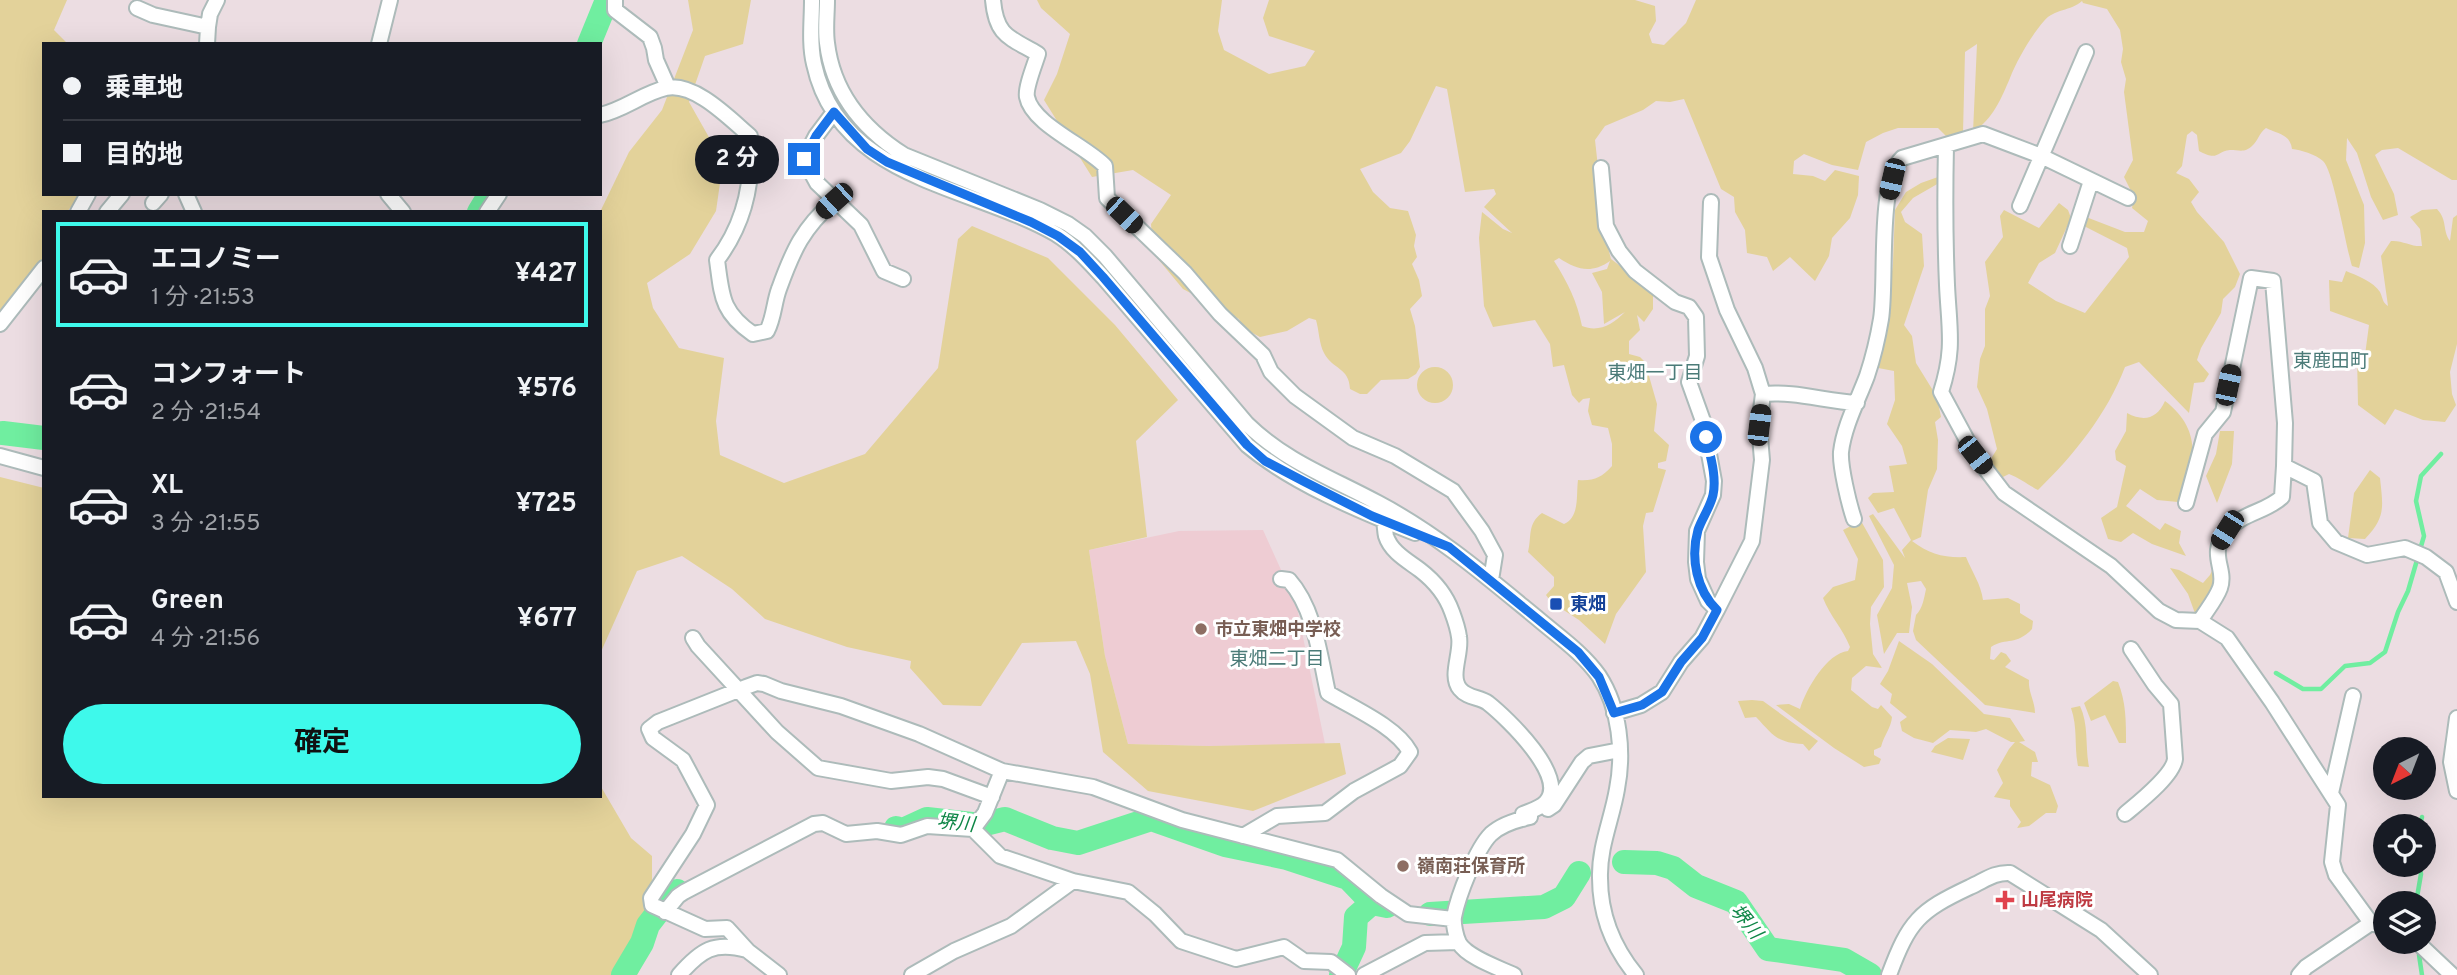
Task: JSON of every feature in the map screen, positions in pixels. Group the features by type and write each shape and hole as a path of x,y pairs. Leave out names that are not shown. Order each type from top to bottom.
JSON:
{"street":[{"path":"207,42 210,14 217,0"},
{"path":"380,42 390,0"},
{"path":"615,0 615,10 650,37 656,60 668,87"},
{"path":"812,0 811,41 814,65 834,112 867,149 887,162 1031,222 1058,236 1080,252 1247,445 1265,461 1384,521 1449,547"},
{"path":"827,0 827,42 833,72 846,101 865,125 904,155 1068,223 1105,256 1247,424 1268,444 1292,460 1381,504 1449,547 1578,652 1599,677 1619,730 1620,750 1618,788 1603,846 1601,903 1608,929 1621,956 1636,975"},
{"path":"993,0 995,18 1006,36 1038,54 1026,96 1033,110 1046,124 1105,166 1107,198 1185,273 1220,314 1263,355 1271,372 1295,396 1353,438 1395,456 1453,491 1482,531 1495,555 1491,580"},
{"path":"138,8 153,15 208,27"},
{"path":"2020,206 2087,52"},
{"path":"602,115 618,111 668,87 689,89 715,106 750,136 752,160 748,195 733,239 718,260 722,300 736,323 753,334 767,331 778,290 800,237 815,217 834,201"},
{"path":"834,112 816,136 804,159 817,183 861,225 884,271 903,279"},
{"path":"1854,519 1847,500 1841,454 1868,372 1881,319 1884,234 1895,164 1902,158 1983,134 2041,156 2128,198"},
{"path":"1946,145 1947,285 1952,341 1949,367 1941,392 1953,417 1975,455 2004,493 2111,566 2159,611 2176,620 2200,621 2227,638 2338,805 2332,862 2336,875 2373,919"},
{"path":"1601,168 1606,226 1619,251 1635,271 1675,302 1689,307 1696,317 1697,356 1689,382 1703,421 1714,481 1713,495 1698,531 1696,562 1698,579 1708,601 1717,610"},
{"path":"2070,246 2091,181"},
{"path":"109,210 120,196"},
{"path":"390,196 401,210"},
{"path":"1614,713 1642,705 1662,692 1681,662 1702,638 1752,541 1762,460 1759,425 1763,394 1755,368 1727,310 1709,257 1711,202"},
{"path":"0,324 42,271"},
{"path":"2186,503 2205,433 2223,412 2251,278 2273,281 2285,423 2282,497 2240,519 2227,530 2218,544 2220,587 2200,621"},
{"path":"1763,394 1781,392 1825,401 1857,402"},
{"path":"0,456 42,467"},
{"path":"2284,466 2315,481 2320,523 2336,542 2367,555 2405,548 2426,557 2445,572 2457,602"},
{"path":"1384,521 1387,538 1402,558 1422,571 1443,593 1451,609 1459,637 1460,654 1455,677 1459,689 1468,696 1487,702 1545,765 1552,781 1550,795 1539,807 1523,814 1522,819"},
{"path":"1243,836 1277,816 1325,813 1354,791 1399,766 1410,752 1404,741 1328,693 1314,632 1299,591 1289,580 1281,579"},
{"path":"693,638 777,732 818,768 891,781 928,777 943,779 992,797"},
{"path":"2125,814 2175,765 2171,704 2131,649"},
{"path":"779,975 748,951 727,928 705,929 652,905 650,898 693,834 707,805 683,760 653,738 649,729 658,722 757,683 841,706 919,734 1002,771 1093,787 1182,820 1337,860 1408,914 1453,919"},
{"path":"2331,793 2354,696"},
{"path":"2457,718 2451,762 2457,792"},
{"path":"1514,975 1466,952 1458,942 1453,919 1472,865 1492,834 1511,822 1541,814 1554,805 1582,762 1590,756 1620,750"},
{"path":"973,829 985,813 1002,771"},
{"path":"665,912 684,892 814,824 822,823 846,834 877,831 901,835 926,826 973,829 1000,856 1073,881 1128,892 1181,941 1236,959 1284,947 1304,961 1331,962 1348,975"},
{"path":"1889,975 1909,930 1926,910 1947,896 1999,872 2010,873 2101,930 2150,975"},
{"path":"912,975 954,951 1011,926 1073,881"},
{"path":"2299,975 2306,967 2373,928"},
{"path":"1364,975 1425,943 1458,942"},
{"path":"679,975 707,949 731,946 748,951"},
{"path":"2431,954 2455,974"}],"shaded area":[{"path":"0,0 67,0 54,30 66,42 42,42 42,196 79,196 69,210 42,210 42,261 18,310 0,322"},
{"path":"688,0 751,0 743,44 705,56 689,102 723,162 716,211 690,254 647,283 653,308 679,348 724,358 716,421 720,455 784,483 865,454 938,368 958,239 972,226 1048,258 1115,325 1178,400 1136,441 1147,537 1089,550 1105,656 1128,744 1209,746 1340,743 1346,774 1253,811 1148,791 1103,752 1090,674 1076,641 1022,643 981,706 943,705 910,668 911,661 847,647 765,619 732,589 682,556 637,571 602,650 601,210 629,152 662,110 693,30"},
{"path":"1037,0 1222,0 1218,31 1224,50 1269,74 1305,66 1315,51 1269,36 1263,18 1269,0 1635,0 1655,6 1656,21 1649,34 1652,43 1664,45 1686,23 1696,0 2457,0 2457,180 2452,180 2398,148 2382,150 2375,155 2394,194 2398,215 2383,220 2371,197 2357,153 2347,138 2346,160 2364,205 2365,243 2359,268 2352,266 2335,193 2323,161 2316,156 2292,149 2286,137 2266,128 2247,150 2230,150 2210,156 2199,151 2197,135 2192,131 2187,135 2182,166 2176,173 2189,179 2199,192 2191,202 2224,242 2240,274 2235,287 2223,299 2221,313 2197,360 2209,374 2204,382 2194,383 2189,413 2139,362 2125,367 2109,401 2088,433 2038,490 2009,474 2001,478 1989,462 1997,449 1987,409 1977,387 1980,359 1985,346 1985,309 1990,296 1985,262 2003,237 2000,216 2004,210 2039,228 2059,203 2068,210 2071,218 2055,253 2039,263 2028,283 2056,301 2085,313 2129,257 2127,248 2084,226 2086,217 2125,232 2144,232 2148,221 2132,208 2134,197 2124,177 2133,160 2124,92 2126,79 2121,62 2123,49 2120,30 2107,9 2082,1 2048,17 2025,48 1996,108 1973,132 1977,44 1965,52 1963,133 1947,137 1938,128 1898,128 1883,133 1866,142 1858,170 1832,165 1804,154 1794,161 1793,174 1813,176 1825,181 1835,170 1859,176 1858,195 1850,218 1832,238 1829,256 1815,281 1790,257 1773,271 1767,257 1747,253 1745,230 1735,212 1734,197 1721,189 1684,99 1656,101 1643,110 1605,126 1595,140 1606,240 1611,259 1653,291 1653,309 1644,322 1637,315 1640,330 1629,341 1629,354 1640,357 1645,362 1657,404 1654,431 1669,445 1666,461 1658,463 1658,468 1666,470 1653,512 1646,513 1643,526 1646,572 1616,614 1605,644 1579,620 1551,602 1546,595 1554,586 1554,577 1528,552 1532,526 1537,517 1542,513 1564,524 1569,521 1575,511 1578,480 1597,478 1612,466 1612,444 1608,428 1592,425 1588,411 1590,398 1579,403 1572,395 1564,365 1553,367 1550,344 1535,320 1493,327 1484,306 1479,238 1482,212 1512,233 1484,207 1496,194 1494,189 1465,192 1447,89 1436,86 1410,141 1401,153 1360,169 1373,192 1390,208 1408,211 1416,235 1414,246 1417,257 1412,264 1422,296 1410,309 1420,367 1416,374 1408,379 1381,380 1367,394 1360,394 1350,389 1347,376 1324,353 1316,320 1309,318 1287,331 1260,337 1243,328 1239,319 1183,289 1153,253 1151,224 1171,195 1133,170 1092,177 1044,100 1057,74 1070,34 1041,8","holes":["1559,258 1578,268 1590,269 1610,261 1607,269 1592,273 1602,292 1604,324 1625,312 1600,328 1582,326 1571,292 1554,261"]},
{"path":"1938,177 1939,183 1913,198 1901,212 1905,222 1922,234 1924,266 1904,325 1912,336 1916,363 1937,397 1941,417 1935,422 1938,440 1937,469 1928,490 1921,537 1912,541 1937,554 1966,557 1983,600 2008,598 2020,604 2020,613 2033,621 2032,629 2021,638 1991,647 1990,659 1994,660 2001,652 2006,654 2011,661 2005,667 2029,680 2035,713 1985,705 1916,640 1913,631 1916,615 1922,606 1926,589 1921,581 1907,583 1912,607 1909,633 1897,633 1884,654 1877,615 1892,588 1894,565 1869,516 1873,514 1905,558 1902,550 1911,540 1894,508 1878,513 1868,498 1873,493 1894,492 1889,466 1907,464 1902,446 1887,424 1895,400 1894,371 1873,367 1887,315 1895,210 1906,192"},
{"path":"2437,209 2443,218 2450,241 2453,218 2457,215 2457,344 2450,372 2456,405 2445,422 2423,420 2395,409 2385,425 2358,405 2357,354 2365,355 2369,325 2330,311 2329,280 2342,282 2346,271 2377,288 2388,306 2381,256 2391,241 2422,246 2420,229 2410,217 2422,210"},
{"path":"1435,367 1447,373 1453,385 1447,397 1435,403 1423,397 1417,385 1423,373"},
{"path":"2165,401 2177,412 2190,435 2192,461 2184,488 2178,502 2157,500 2140,489 2126,506 2160,530 2165,523 2181,531 2179,543 2186,556 2152,544 2133,533 2121,542 2108,539 2101,518 2117,507 2126,466 2116,460 2115,451 2126,431 2127,413 2149,417 2158,412"},
{"path":"2220,431 2234,431 2232,464 2217,503 2206,476 2216,454"},
{"path":"2370,470 2380,478 2380,518 2365,539 2348,538 2354,493"},
{"path":"0,477 42,488 42,798 602,798 602,788 631,838 652,856 652,946 637,975 0,975"},
{"path":"1861,521 1883,560 1884,587 1871,607 1870,624 1873,654 1882,668 1866,666 1852,678 1851,690 1872,707 1878,709 1881,705 1892,717 1881,747 1874,750 1874,755 1881,759 1879,764 1864,767 1776,705 1789,704 1800,709 1818,673 1832,658 1848,651 1850,647 1823,598 1833,587 1855,580 1858,559 1843,530"},
{"name":"市立東畑中学校","path":"1263,530 1296,603 1325,744 1128,744 1105,656 1089,550 1179,531"},
{"path":"2215,564 2217,580 2197,619 2188,594 2170,568 2203,583"},
{"path":"1899,641 1932,664 1984,714 2010,718 2025,741 2019,742 2035,752 2038,762 2032,762 2031,776 2050,785 2058,806 2056,813 2046,813 2029,826 2017,828 2021,822 2010,806 2010,800 1994,797 2003,783 1997,770 2015,742 1986,729 1976,732 1950,730 1933,743 1914,738 1902,731 1900,722 1907,717 1890,703 1892,694 1880,684"},
{"path":"2113,681 2118,682 2123,697 2126,743 2119,743 2105,715 2091,721 2084,703"},
{"path":"1738,701 1763,701 1818,741 1809,751 1803,744 1776,737 1756,717 1745,718"},
{"path":"2080,706 2085,721 2089,767 2078,766 2071,708"},
{"path":"1948,738 1970,739 1963,760 1931,752"}],"waterway":[{"path":"590,42 607,0"},
{"path":"480,210 489,196"},
{"path":"3,433 42,438"},
{"path":"2276,673 2303,689 2321,689 2345,666 2370,663 2385,652 2408,591 2424,536 2416,501 2421,476 2441,454"},
{"name":"堺川","path":"896,828 903,830 927,819 981,825 1005,819 1052,838 1078,843 1151,819 1225,845 1287,858 1348,878 1372,903"},
{"name":"堺川","path":"1624,862 1657,863 1673,868 1696,886 1736,902 1768,949 1844,960 1870,975"},
{"name":"堺川","path":"1430,914 1544,907 1564,897 1579,873"},
{"path":"2418,891 2420,877"},
{"name":"堺川","path":"623,975 642,943 648,925 677,891"},
{"name":"堺川","path":"1341,975 1354,947 1356,917 1372,903 1387,906"},
{"path":"2419,955 2422,975"}],"place":[{"name":"東畑","path":"1556,604"},
{"name":"市立東畑中学校","path":"1201,629"},
{"name":"嶺南荘保育所","path":"1403,866"},
{"name":"山尾病院","path":"2005,900"}],"district":[{"name":"東鹿田町","path":"2331,360"},
{"name":"東畑一丁目","path":"1655,372"},
{"name":"東畑二丁目","path":"1277,658"}],"route":[{"path":"804,159 816,136 834,112 867,149 887,162 1031,222 1058,236 1080,252 1103,277 1247,445 1265,461 1372,516 1449,547 1578,652 1599,677 1614,713 1642,705 1662,692 1681,662 1702,638 1717,610 1708,601 1698,579 1696,562 1698,531 1713,495 1714,481 1706,437"}]}
